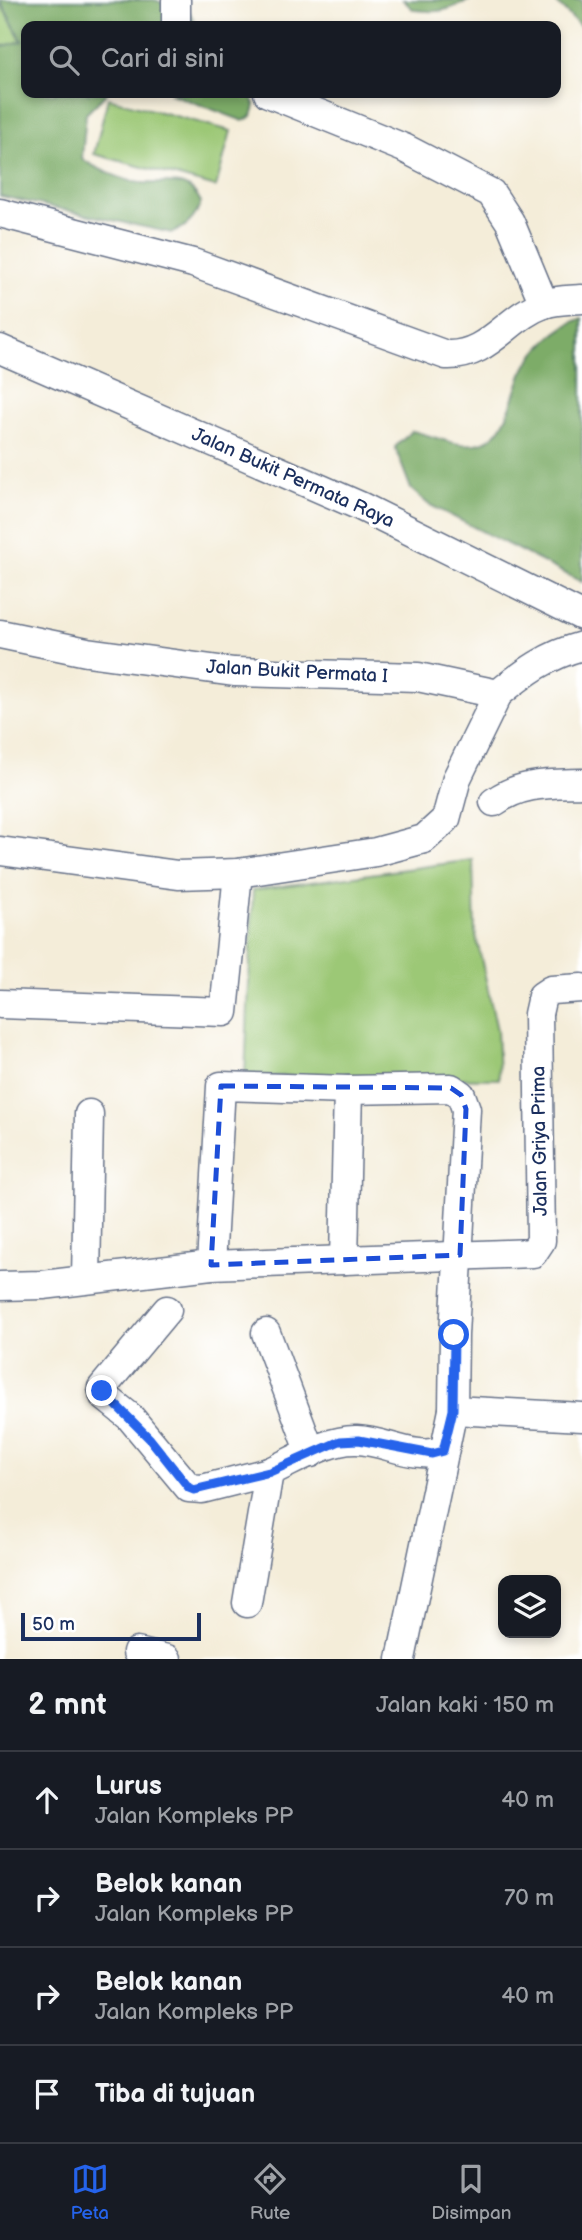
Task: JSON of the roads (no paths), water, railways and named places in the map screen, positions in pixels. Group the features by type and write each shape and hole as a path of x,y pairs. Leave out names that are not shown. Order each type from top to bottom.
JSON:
{"street":[{"path":"176,0 176,21"},
{"path":"280,98 404,148 491,193 510,222 544,304"},
{"path":"0,213 193,263 446,355 464,356 479,350 544,304 582,299"},
{"name":"Jalan Bukit Permata Raya","path":"0,349 360,506 582,616"},
{"name":"Jalan Bukit Permata I","path":"0,634 87,652 234,672 418,677 498,694"},
{"path":"0,851 147,872 238,873 376,852 424,839 446,818 457,778 498,694 528,669 557,653 582,646"},
{"path":"494,802 510,791 532,784 582,783"},
{"path":"0,1004 224,1012 238,873"},
{"name":"Jalan Griya Prima","path":"460,1255 533,1253 541,1241 538,1014 542,996 551,990 582,988"},
{"path":"211,1265 222,1086 348,1090 451,1088 461,1095 466,1109 454,1335 453,1410 401,1659"},
{"path":"344,1260 348,1090"},
{"path":"86,1279 89,1114"},
{"path":"0,1286 43,1285 211,1265 460,1255"},
{"path":"167,1310 102,1388 103,1395 130,1417 189,1488 202,1489 270,1472 340,1441 359,1440 420,1454 443,1451"},
{"path":"266,1334 311,1453"},
{"path":"453,1410 582,1417"},
{"path":"247,1603 270,1472"},
{"path":"137,1652 167,1659"}]}
